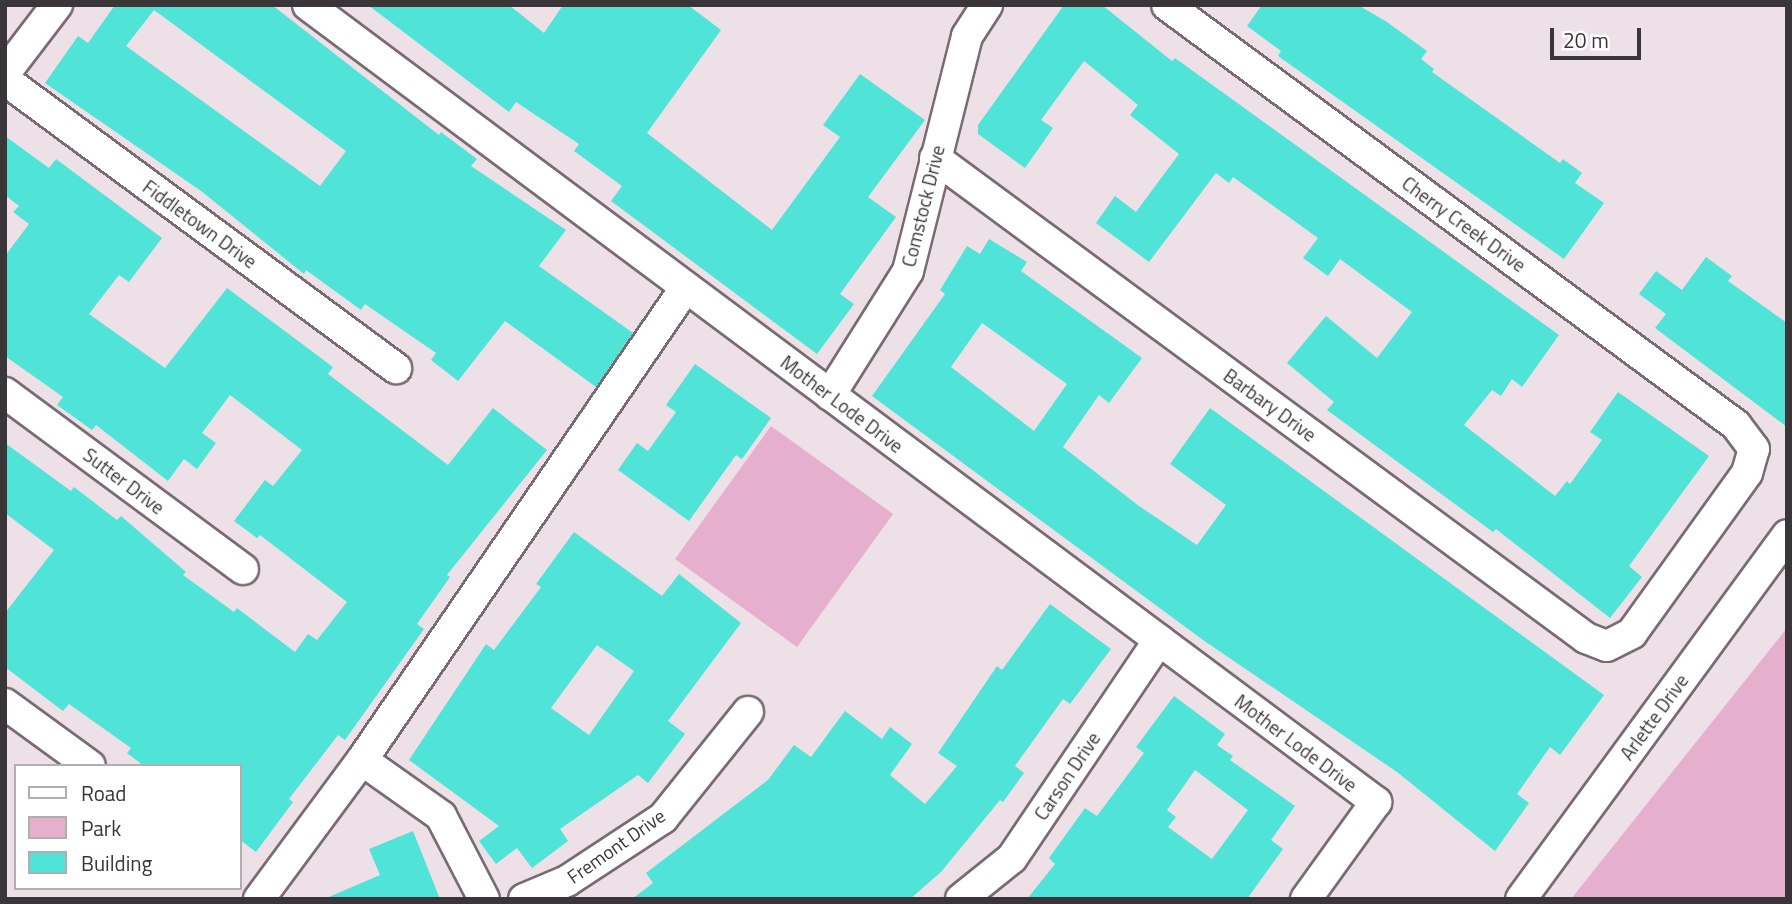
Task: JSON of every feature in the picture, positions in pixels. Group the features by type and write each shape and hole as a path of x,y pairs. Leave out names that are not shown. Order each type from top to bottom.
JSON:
{"street":[{"path":"5,73 57,5"},
{"name":"Mother Lode Drive","path":"308,5 1376,802 1306,899"},
{"name":"Comstock Drive","path":"830,394 908,271 967,36 987,5"},
{"name":"Cherry Creek Drive","path":"1167,5 1736,425 1754,449 1747,473 1632,633 1607,646"},
{"name":"Fiddletown Drive","path":"5,80 396,368"},
{"name":"Barbary Drive","path":"935,158 1586,639 1607,646"},
{"path":"259,899 362,760 686,287"},
{"name":"Sutter Drive","path":"5,393 243,569"},
{"name":"Arlette Drive","path":"1521,899 1787,535"},
{"name":"Carson Drive","path":"961,899 1012,858 1158,640"},
{"path":"5,704 87,764"},
{"name":"Fremont Drive","path":"524,899 567,881 663,818 748,712"},
{"path":"362,760 442,816 484,899"}],"green space":[{"path":"771,426 893,514 797,647 675,559"},
{"path":"1787,628 1787,899 1571,899"}],"building":[{"path":"115,5 272,5 439,135 441,132 477,159 471,166 566,230 539,266 633,333 596,387 505,321 458,381 431,360 436,353 365,304 361,310 306,270 304,274 201,191 45,83 78,36 88,43","holes":["154,10 346,151 320,186 126,46"]},
{"path":"368,5 509,5 544,33 563,5 688,5 721,30 647,133 772,230 840,137 823,125 860,74 925,120 868,197 896,217 840,294 854,304 817,354 611,201 622,186 574,151 579,144 516,102 509,112"},
{"path":"1064,5 1102,5 1172,61 1175,58 1559,335 1522,387 1512,379 1501,396 1492,390 1464,425 1555,496 1567,481 1570,484 1602,440 1590,432 1618,392 1709,456 1629,566 1642,577 1610,618 1496,529 1493,532 1327,410 1334,402 1287,363 1326,316 1377,358 1412,312 1340,259 1328,276 1303,258 1318,238 1233,177 1229,183 1216,173 1149,262 1096,223 1115,196 1136,212 1179,154 1130,115 1138,105 1084,61 1041,120 1053,128 1025,168 978,134 978,125"},
{"path":"1262,5 1358,5 1427,51 1421,59 1434,69 1432,72 1560,163 1563,159 1582,173 1575,183 1604,203 1564,259 1278,56 1281,51 1247,26"},
{"path":"5,136 49,168 56,159 162,238 129,282 119,275 89,314 165,368 227,288 333,367 328,374 448,465 493,408 547,450 447,575 450,577 417,624 424,629 345,740 338,735 289,799 293,802 256,852 242,842 242,764 141,764 127,753 131,748 69,704 63,711 5,667 5,613 54,550 5,513 5,443 71,491 74,487 117,520 121,516 186,572 183,575 234,612 237,608 295,652 308,634 317,640 347,602 260,535 257,538 234,521 265,480 273,486 302,450 230,395 202,433 216,443 197,469 184,459 168,481 96,425 92,430 57,405 63,397 5,356 5,256 29,224 13,212 19,206 5,195"},
{"path":"989,239 1027,262 1021,271 1142,358 1109,403 1099,395 1063,447 1139,506 1197,545 1226,505 1170,464 1210,408 1604,695 1560,755 1550,747 1517,794 1529,803 1495,851 1397,772 1203,640 872,396 945,294 940,290 967,246 980,254","holes":["982,323 1067,384 1034,431 951,367"]},
{"path":"1706,257 1732,276 1728,281 1787,323 1787,427 1655,328 1666,314 1639,294 1656,271 1682,290"},
{"path":"695,364 771,418 742,459 736,455 689,521 618,470 637,443 648,451 676,412 666,405"},
{"path":"574,532 662,596 679,574 741,623 668,721 685,734 648,783 638,775 560,829 568,841 532,868 517,848 496,864 479,841 499,826 409,760 486,644 494,650 541,587 536,584","holes":["597,645 634,671 589,735 551,708"]},
{"path":"1050,604 1111,649 1070,704 1063,699 1015,766 1024,773 1003,802 1000,800 941,872 910,899 632,899 653,883 646,873 768,780 794,745 811,757 845,711 882,739 890,727 912,744 890,775 925,804 957,766 938,753 997,666 1002,670"},
{"path":"1174,696 1225,734 1217,745 1233,756 1230,760 1295,806 1271,840 1283,849 1247,899 1027,899 1055,864 1049,858 1085,808 1097,816 1144,753 1136,747","holes":["1195,770 1248,810 1212,859 1168,827 1176,817 1167,810"]},
{"path":"413,831 440,899 324,899 380,875 369,849"}]}
